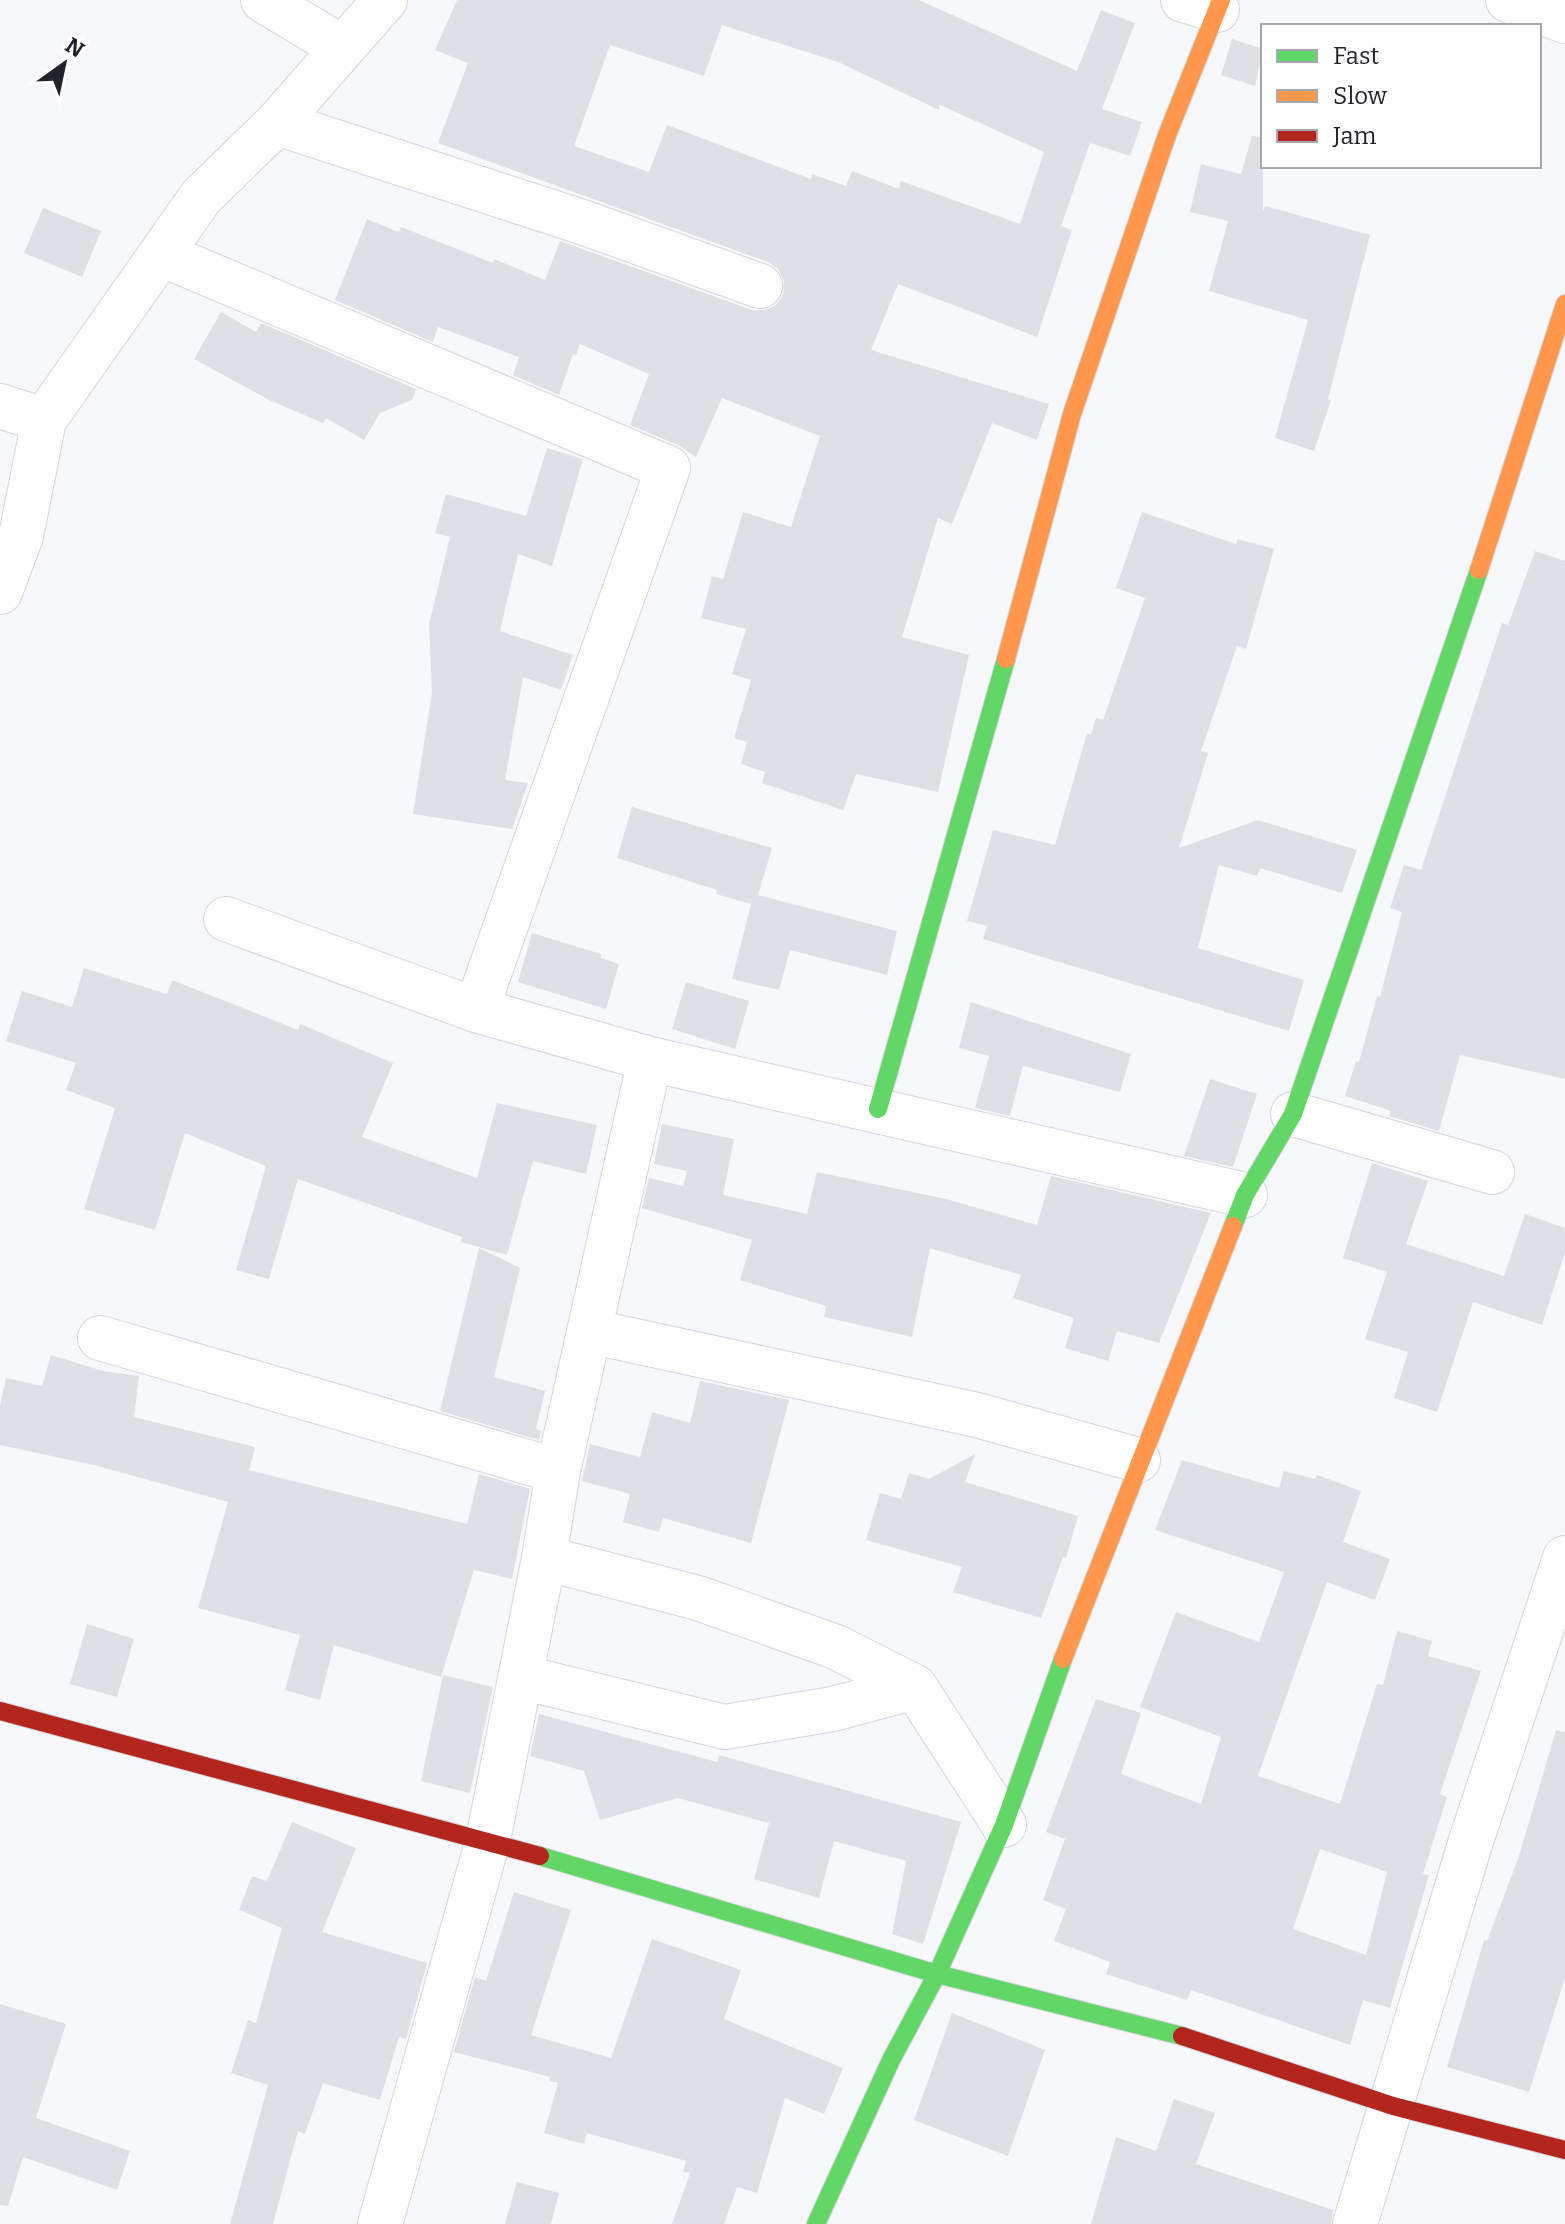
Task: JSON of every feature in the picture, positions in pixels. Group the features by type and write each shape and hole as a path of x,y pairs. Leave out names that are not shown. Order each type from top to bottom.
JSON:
{"street":[{"path":"263,0 341,47"},
{"path":"0,592 21,536 44,420 201,197 277,123 385,0"},
{"path":"1508,0 1565,21"},
{"path":"878,1109 966,806 1072,414 1167,135 1207,3"},
{"path":"277,123 582,222 760,286"},
{"path":"161,254 668,468 476,1010"},
{"path":"816,2224 891,2060 937,1974 1004,1825 1138,1460 1245,1195 1293,1114 1501,504 1565,304"},
{"path":"0,406 44,420"},
{"path":"226,919 476,1010 650,1059 1245,1195"},
{"path":"380,2224 488,1840 544,1558 558,1471 650,1059"},
{"path":"1293,1114 1492,1172"},
{"path":"589,1331 977,1415 1138,1460"},
{"path":"100,1338 558,1471"},
{"path":"544,1558 698,1598 836,1647 915,1687 1004,1825"},
{"path":"1355,2224 1470,1844 1565,1558"},
{"path":"521,1677 725,1727 833,1709 915,1687"},
{"path":"0,1711 488,1840 937,1974 1147,2024 1393,2106 1565,2150"}],"building":[{"path":"457,0 919,0 1077,71 1101,10 1135,23 1102,109 1142,122 1130,156 1090,143 1061,226 1072,230 1037,337 898,284 871,350 1049,404 1037,440 992,423 952,524 938,518 902,637 969,655 938,792 856,774 843,810 762,783 765,772 741,764 747,742 734,738 751,680 732,674 746,629 701,618 712,576 723,579 743,512 791,527 820,436 722,398 696,457 678,445 630,425 649,374 580,344 576,355 573,354 559,395 513,375 519,357 438,327 433,342 335,300 367,219 399,232 401,227 545,280 560,241 752,310 775,306 783,295 784,281 778,269 768,262 438,143 468,63 435,50","holes":["722,25 838,62 939,110 940,105 1044,152 1020,224 901,181 899,189 852,171 846,186 812,174 811,179 667,125 649,172 574,146 610,45 704,76"]},
{"path":"1232,39 1261,48 1255,86 1221,75"},
{"path":"1252,136 1261,137 1263,211 1265,206 1370,235 1328,399 1331,400 1314,451 1275,438 1308,320 1209,291 1228,221 1190,212 1201,164 1241,174"},
{"path":"43,208 101,231 82,277 24,253"},
{"path":"221,312 256,332 261,323 416,389 412,400 380,413 364,440 326,418 323,423 271,401 194,359"},
{"path":"547,448 583,459 552,566 518,554 500,631 573,655 561,690 523,677 505,780 528,783 512,829 413,814 432,692 429,624 450,537 435,533 446,494 526,516"},
{"path":"1142,512 1236,544 1238,539 1274,549 1246,649 1237,646 1201,751 1208,753 1179,848 1258,820 1357,850 1342,893 1260,868 1257,876 1219,865 1198,948 1304,980 1289,1031 983,939 987,926 967,921 993,830 1055,845 1087,733 1091,735 1096,718 1103,720 1145,598 1116,588"},
{"path":"1535,551 1565,561 1565,1079 1460,1055 1439,1131 1389,1116 1391,1111 1345,1096 1356,1061 1359,1062 1377,996 1380,997 1402,912 1390,908 1404,865 1421,870 1502,623 1508,625"},
{"path":"632,807 772,848 758,895 897,931 887,975 790,950 779,990 732,979 751,904 617,858"},
{"path":"532,933 601,954 601,958 619,964 606,1009 518,982"},
{"path":"84,968 167,994 172,980 298,1030 300,1024 393,1063 362,1137 477,1178 497,1103 597,1125 586,1174 533,1161 507,1255 461,1242 462,1237 298,1179 269,1279 236,1270 266,1166 185,1133 155,1230 84,1209 115,1108 66,1090 76,1063 6,1041 22,991 72,1007"},
{"path":"686,982 749,1001 735,1049 672,1029"},
{"path":"971,1002 1131,1054 1120,1092 1023,1066 1010,1116 975,1108 989,1056 959,1048"},
{"path":"1210,1079 1257,1094 1233,1167 1184,1156"},
{"path":"662,1124 734,1139 723,1195 807,1214 817,1172 946,1199 1037,1225 1051,1176 1211,1213 1159,1343 1117,1331 1108,1361 1065,1348 1074,1318 1013,1298 1021,1275 930,1248 912,1337 824,1317 826,1306 740,1280 752,1240 642,1208 649,1178 683,1186 687,1171 654,1164"},
{"path":"1372,1163 1428,1181 1406,1244 1504,1276 1525,1214 1565,1228 1565,1252 1542,1325 1473,1302 1437,1412 1394,1398 1408,1352 1365,1339 1387,1272 1343,1258"},
{"path":"479,1248 520,1268 494,1377 545,1391 536,1429 541,1431 539,1440 440,1411"},
{"path":"51,1355 103,1371 139,1376 134,1417 255,1447 249,1470 467,1524 479,1474 530,1489 512,1579 474,1570 441,1677 334,1645 320,1700 285,1690 300,1635 198,1608 228,1502 98,1466 0,1445 0,1406 6,1378 42,1386"},
{"path":"700,1381 789,1400 751,1543 663,1518 659,1532 623,1522 630,1494 582,1481 590,1444 640,1457 652,1412 690,1423"},
{"path":"975,1454 965,1482 1078,1516 1066,1558 1063,1557 1041,1618 953,1592 962,1567 866,1540 880,1493 901,1499 909,1473 929,1479"},
{"path":"1182,1460 1279,1488 1284,1471 1315,1479 1317,1475 1361,1491 1343,1542 1390,1559 1375,1600 1327,1582 1258,1776 1340,1804 1377,1684 1383,1685 1397,1631 1432,1641 1428,1656 1481,1671 1440,1794 1447,1797 1423,1874 1429,1875 1390,2008 1363,2000 1350,2045 1191,1990 1187,2000 1106,1974 1110,1962 1054,1941 1066,1909 1043,1900 1065,1839 1046,1832 1096,1699 1141,1713 1121,1774 1201,1804 1221,1737 1140,1707 1176,1612 1259,1642 1284,1572 1155,1530","holes":["1320,1849 1387,1872 1366,1955 1293,1929"]},
{"path":"87,1624 134,1639 117,1697 70,1684"},
{"path":"443,1675 493,1687 470,1793 421,1781"},
{"path":"539,1714 717,1762 719,1755 961,1822 923,1944 892,1934 906,1861 834,1841 819,1898 754,1879 769,1823 678,1798 600,1820 584,1771 530,1756"},
{"path":"1556,1730 1565,1732 1565,1978 1529,2092 1447,2067 1484,1940 1487,1941 1519,1856"},
{"path":"292,1822 356,1848 322,1932 427,1963 406,2039 399,2037 380,2100 323,2083 305,2134 298,2131 273,2224 230,2224 268,2085 231,2073 248,2020 256,2023 282,1928 239,1910 252,1876 267,1881"},
{"path":"514,1892 571,1910 531,2035 611,2058 652,1939 741,1970 724,2019 843,2068 824,2114 785,2098 757,2193 737,2187 724,2224 672,2224 690,2173 683,2172 686,2161 587,2133 584,2144 544,2133 558,2083 549,2081 550,2077 454,2052 475,1977 486,1981"},
{"path":"0,2004 66,2024 36,2118 130,2151 117,2190 23,2157 8,2206 0,2205"},
{"path":"952,2013 1045,2050 1008,2156 914,2120"},
{"path":"1174,2099 1215,2113 1196,2164 1333,2210 1331,2224 1091,2224 1116,2137 1156,2151"},
{"path":"517,2182 559,2193 551,2224 505,2224"}],"traffic: fast":[{"path":"1233,1226 1245,1195 1293,1114 1479,570"},
{"path":"878,1109 1006,659"},
{"path":"816,2224 891,2060 937,1974 1004,1825 1063,1659"},
{"path":"540,1856 937,1974 1182,2036"}],"traffic: slow":[{"path":"1006,659 1072,414 1167,135 1221,0"},
{"path":"1479,570 1565,304"},
{"path":"1063,1659 1233,1226"}],"traffic: jam":[{"path":"0,1711 540,1856"},
{"path":"1182,2036 1393,2106 1565,2150"}]}
